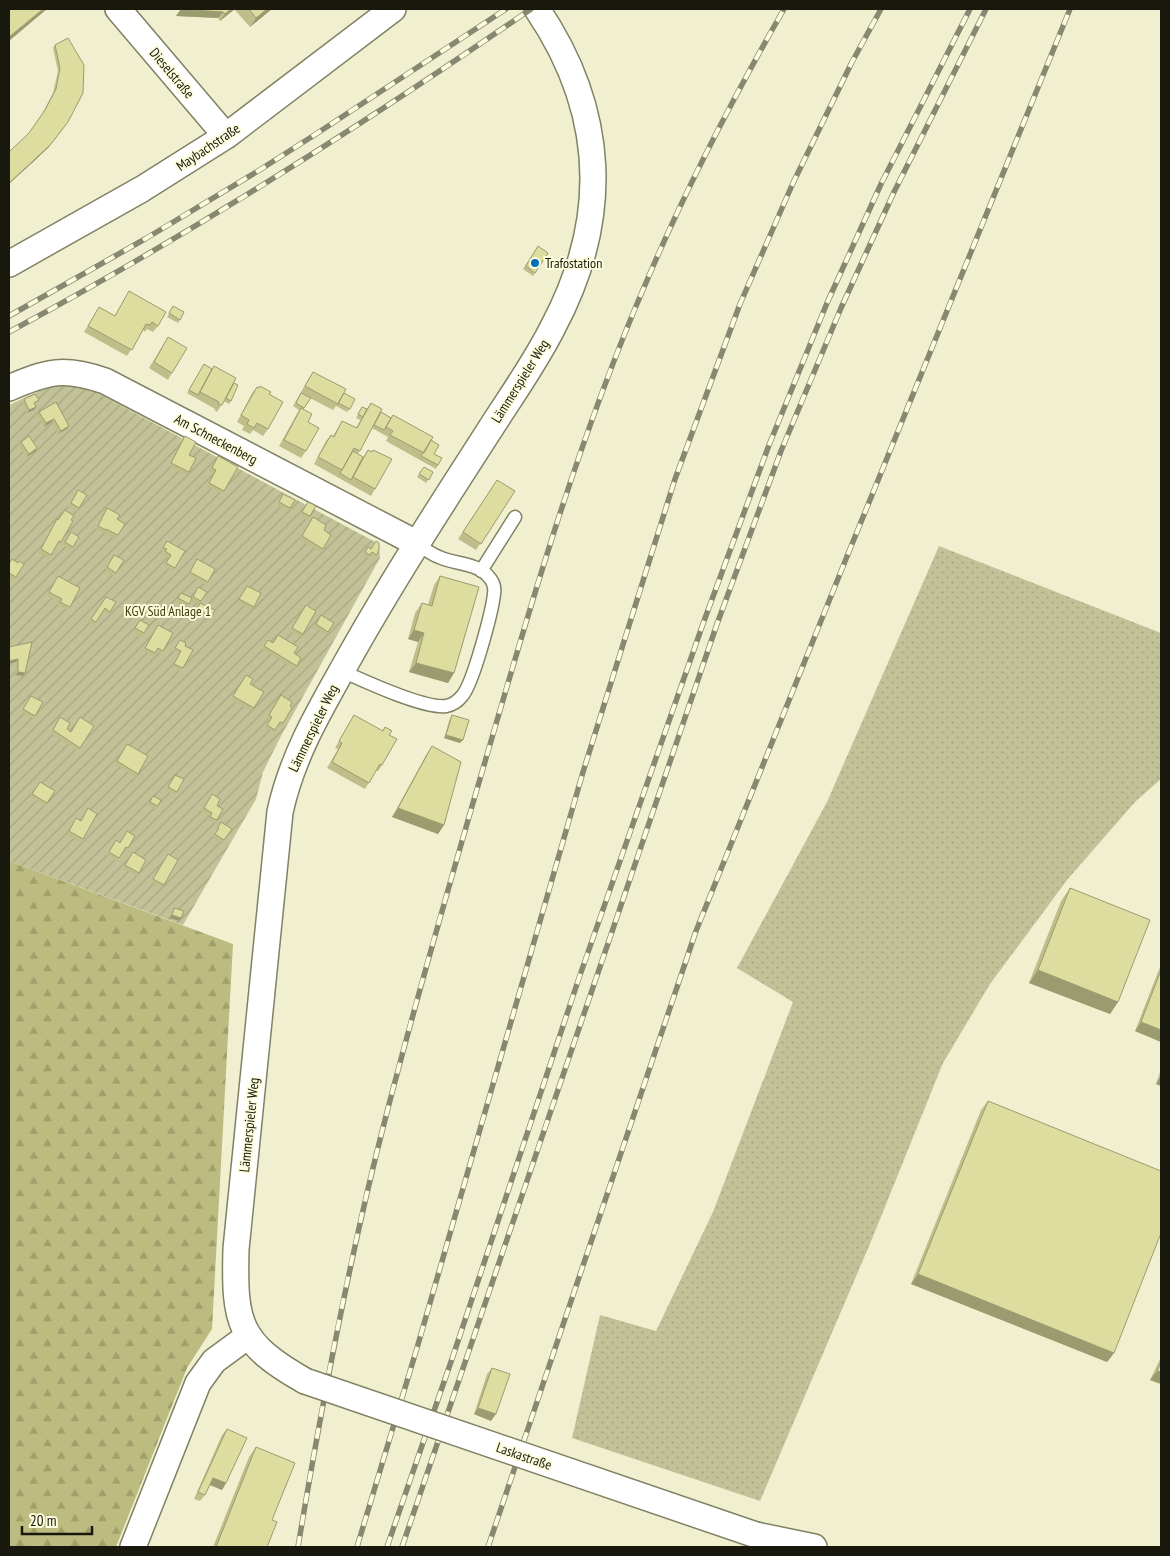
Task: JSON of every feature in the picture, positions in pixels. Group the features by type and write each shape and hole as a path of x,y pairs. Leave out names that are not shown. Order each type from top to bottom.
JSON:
{"street":[{"name":"Dieselstraße","path":"118,9 226,136"},
{"name":"Maybachstraße","path":"9,264 142,189 226,136 394,9"},
{"name":"Lämmerspieler Weg","path":"248,1336 238,1309 236,1249 280,812 289,777 295,759 317,714 379,604 530,368 554,327 570,290 588,234 592,208 594,171 591,138 582,100 569,65 555,35 537,9"},
{"name":"Am Schneckenberg","path":"9,388 58,372 83,374 105,381 416,544"},
{"name":"Laskastraße","path":"248,1336 266,1356 305,1381 756,1535 814,1547"},
{"path":"134,1547 198,1383 214,1361 248,1336"}],"lane":[{"path":"481,570 516,517"},
{"path":"342,670 377,687 436,706 448,706 456,702 462,697 468,687 488,622 494,593 493,584 481,570 438,557 416,544"}],"green space":[{"name":"KGV Süd Anlage 1","path":"72,384 92,390 379,544 380,558 281,736 263,772 256,799 183,925 9,861 9,405 46,388"},
{"path":"939,546 1161,633 1161,779 1135,802 1067,880 990,984 943,1063 872,1239 760,1501 572,1438 600,1315 656,1331 713,1212 793,1002 737,968 827,802"},
{"path":"9,861 233,944 212,1329 187,1368 116,1547 9,1547"}],"building":[{"path":"9,9 43,9 9,37"},
{"path":"181,9 231,9 225,14 223,12"},
{"path":"249,9 267,9 256,18"},
{"path":"68,38 84,65 83,93 68,122 51,144 9,183 9,152 29,133 45,110 56,89 60,68 55,45"},
{"name":"Trafostation","path":"538,246 548,253 535,273 526,266"},
{"path":"129,291 166,312 158,326 152,322 150,325 146,324 132,350 88,326 99,307 115,316"},
{"path":"173,306 184,312 180,320 169,313"},
{"path":"168,337 187,348 172,373 154,362"},
{"path":"204,364 212,369 198,395 189,390"},
{"path":"214,366 236,378 222,405 200,392"},
{"path":"313,372 346,389 338,404 305,386"},
{"path":"234,383 238,385 231,401 226,398"},
{"path":"260,386 283,402 268,429 257,423 254,428 247,424 249,420 241,415 257,387 259,388"},
{"path":"301,393 311,398 304,408 296,403"},
{"path":"344,393 355,399 350,409 338,403"},
{"path":"35,394 39,400 34,403 36,407 29,410 24,399"},
{"path":"56,402 69,426 61,431 54,419 46,423 39,412"},
{"path":"371,403 382,409 360,451 354,448 342,470 318,457 331,435 334,437 342,421 357,428"},
{"path":"362,407 367,409 363,417 358,414"},
{"path":"301,408 312,414 308,422 319,428 306,451 284,440"},
{"path":"381,412 391,418 384,430 374,425"},
{"path":"393,415 433,437 424,453 390,435 393,431 386,427"},
{"path":"29,436 37,448 29,454 21,442"},
{"path":"185,436 196,442 189,455 196,458 189,472 171,463"},
{"path":"431,440 439,445 434,454 442,458 438,465 421,456"},
{"path":"368,450 372,452 373,450 392,459 375,489 353,477"},
{"path":"353,451 363,457 351,480 340,473"},
{"path":"218,456 238,467 224,491 209,483 216,470 212,468"},
{"path":"424,467 433,472 429,480 419,474"},
{"path":"497,480 515,491 481,544 463,532"},
{"path":"78,490 87,495 79,508 71,503"},
{"path":"283,494 295,500 290,508 279,502"},
{"path":"308,502 316,506 310,516 302,512"},
{"path":"107,508 120,515 117,519 125,524 118,535 98,526"},
{"path":"65,510 74,516 71,520 73,521 51,555 41,549 57,519"},
{"path":"313,517 326,525 324,530 331,535 323,549 302,536"},
{"path":"71,532 79,537 73,547 65,542"},
{"path":"167,541 185,551 175,568 166,563 171,555 165,551 167,549 163,548"},
{"path":"376,541 379,543 377,555 372,552 370,555 365,552 368,547 371,549"},
{"path":"114,555 124,560 116,573 107,567"},
{"path":"12,559 24,564 16,577 9,573 9,564"},
{"path":"197,559 215,569 208,582 190,572"},
{"path":"58,576 80,588 70,607 60,602 62,599 49,592"},
{"path":"440,576 479,587 454,673 416,663 424,633 414,630 422,603 432,606"},
{"path":"247,586 261,593 254,607 239,599"},
{"path":"198,587 207,592 201,601 193,597"},
{"path":"181,593 192,598 189,604 178,598"},
{"path":"106,597 116,602 110,612 105,608 96,622 91,619"},
{"path":"200,603 215,610 212,617 197,609"},
{"path":"306,605 316,611 303,634 292,628"},
{"path":"321,615 334,623 328,632 316,624"},
{"path":"140,620 149,625 144,633 135,628"},
{"path":"158,625 173,633 163,651 158,648 155,653 145,648"},
{"path":"278,635 298,647 294,653 301,658 297,666 264,646 268,640 273,643"},
{"path":"180,640 186,643 185,646 193,650 183,668 174,664 181,651 175,648"},
{"path":"32,642 25,673 18,672 18,659 9,661 9,647"},
{"path":"246,675 253,679 250,684 264,692 254,708 233,696"},
{"path":"281,695 292,702 290,706 292,708 283,723 280,722 275,730 267,725 272,717 269,715"},
{"path":"31,696 43,702 35,716 23,709"},
{"path":"354,715 383,731 385,727 392,731 389,735 397,739 369,783 332,762 342,743 339,741"},
{"path":"452,715 469,720 463,740 446,735"},
{"path":"60,717 70,723 67,729 71,732 80,717 94,726 80,748 53,730"},
{"path":"127,744 148,756 138,774 117,761"},
{"path":"432,746 461,762 444,825 398,808"},
{"path":"175,775 184,779 177,792 168,787"},
{"path":"40,782 55,791 47,803 32,794"},
{"path":"212,794 220,799 217,806 223,809 217,820 210,817 212,813 204,808"},
{"path":"153,796 161,800 158,806 150,802"},
{"path":"88,808 97,814 83,839 69,831 76,818 81,821"},
{"path":"221,822 232,829 224,840 215,834"},
{"path":"127,831 135,836 119,858 109,852 116,840 120,843"},
{"path":"133,852 146,860 139,873 125,865"},
{"path":"168,854 178,860 164,885 153,879"},
{"path":"1070,888 1150,920 1118,1002 1038,970"},
{"path":"174,908 184,911 181,918 172,915"},
{"path":"1161,970 1161,1030 1141,1022"},
{"path":"988,1101 1161,1171 1161,1233 1114,1353 918,1274"},
{"path":"1161,1362 1161,1372 1157,1371"},
{"path":"492,1368 510,1374 496,1414 478,1408"},
{"path":"227,1429 247,1438 226,1483 213,1478 205,1495 198,1492"},
{"path":"256,1447 295,1463 272,1520 277,1522 267,1547 216,1547"}],"railway":[{"path":"9,316 145,239 258,171 506,9"},
{"path":"9,332 143,257 274,178 404,95 531,9"},
{"path":"298,1547 337,1331 360,1223 386,1116 417,998 511,672 551,541 595,412 619,348 660,250 710,145 784,9"},
{"path":"357,1547 417,1348 583,772 675,479 740,304 793,183 852,62 881,9"},
{"path":"387,1547 579,978 704,621 769,445 827,303 881,184 970,9"},
{"path":"402,1547 717,624 781,451 841,308 894,192 986,9"},
{"path":"488,1547 696,931 1070,9"}],"place":[{"name":"Trafostation","path":"535,263"}]}
